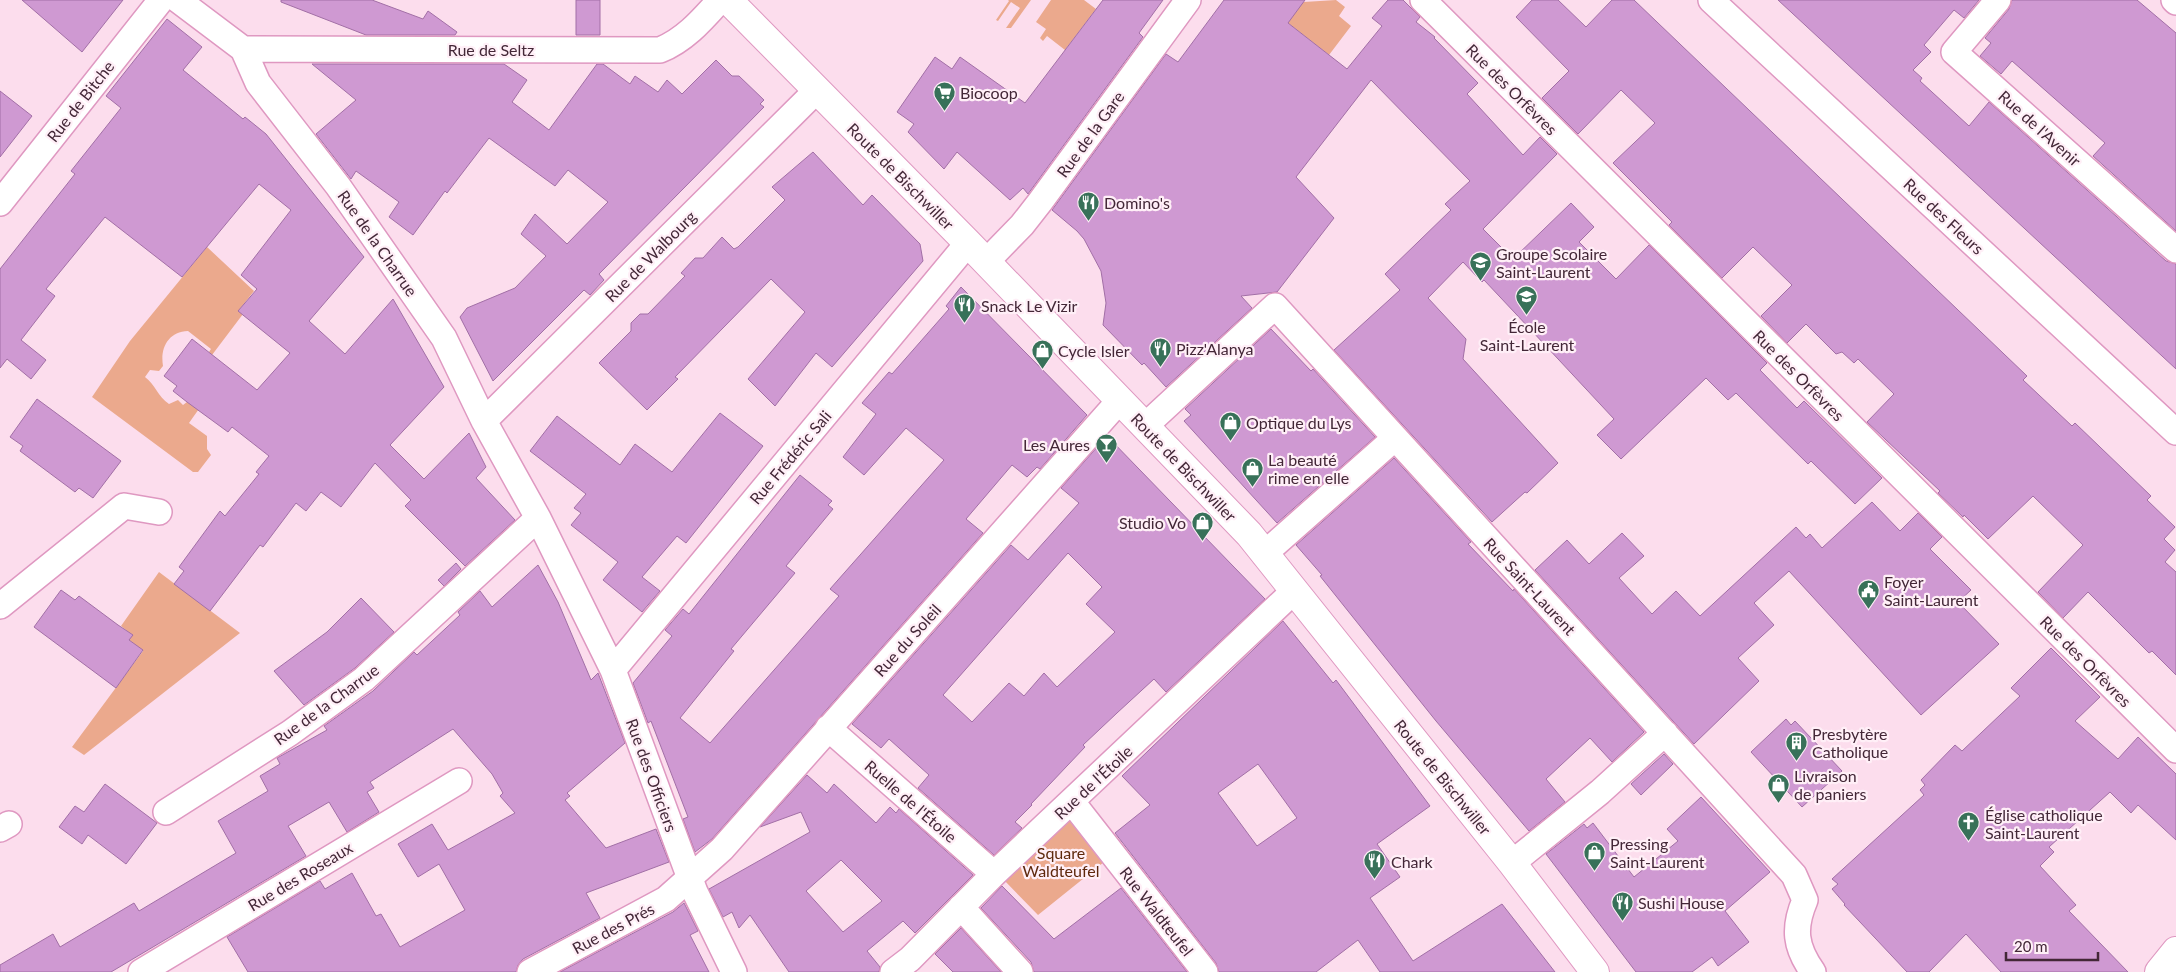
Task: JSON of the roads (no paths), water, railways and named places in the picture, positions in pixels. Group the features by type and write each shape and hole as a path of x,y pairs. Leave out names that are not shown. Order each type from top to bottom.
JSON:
{"main road":[{"name":"Route de Bischwiller","path":"728,0 977,252 1249,534 1512,863 1595,972"},
{"path":"2159,972 2176,952"}],"street":[{"name":"Rue de Bitche","path":"0,202 161,0"},
{"name":"Rue de la Charrue","path":"178,0 243,49 258,83 338,186 444,338 484,421 538,518 569,579"},
{"name":"Rue de Seltz","path":"243,49 660,50 675,44 720,0"},
{"name":"Rue de la Gare","path":"977,252 1022,225 1188,0"},
{"name":"Rue des Orfèvres","path":"1422,0 2176,750"},
{"name":"Rue des Fleurs","path":"1711,0 2176,432"},
{"name":"Rue de l'Avenir","path":"1998,0 1954,52 2176,250"},
{"name":"Rue de Walbourg","path":"484,421 816,90"},
{"name":"Rue Frédéric Sali","path":"613,670 977,252"},
{"name":"Rue Saint-Laurent","path":"1145,426 1274,306 1794,874 1805,900 1799,917 1798,944 1804,959 1813,972"},
{"name":"Rue du Soleil","path":"691,877 722,849 1120,400"},
{"path":"1264,554 1394,438"},
{"path":"0,606 124,506 159,512"},
{"name":"Rue de la Charrue","path":"166,812 290,733 364,679 538,518"},
{"name":"Rue des Officiers","path":"569,579 613,670 695,892 734,972"},
{"name":"Rue de l'Étoile","path":"893,972 910,959 994,874 1294,591"},
{"name":"Ruelle de l'Étoile","path":"828,728 994,874"},
{"path":"1512,863 1600,792 1665,733"},
{"name":"Rue des Roseaux","path":"141,972 459,780"},
{"name":"Rue Waldteufel","path":"1072,802 1205,972"},
{"name":"Rue des Prés","path":"530,972 666,899 691,877"},
{"path":"961,907 1020,972"}],"place":[{"name":"Biocoop","path":"944,111"},
{"name":"Domino's","path":"1088,221"},
{"name":"Groupe Scolaire Saint-Laurent","path":"1480,281"},
{"name":"École Saint-Laurent","path":"1527,316"},
{"name":"Snack Le Vizir","path":"965,324"},
{"name":"Pizz'Alanya","path":"1160,367"},
{"name":"Cycle Isler","path":"1042,369"},
{"name":"Optique du Lys","path":"1230,441"},
{"name":"Les Aures","path":"1106,463"},
{"name":"La beauté rime en elle","path":"1252,487"},
{"name":"Studio Vo","path":"1202,541"},
{"name":"Foyer Saint-Laurent","path":"1868,609"},
{"name":"Presbytère Catholique","path":"1796,761"},
{"name":"Livraison de paniers","path":"1778,803"},
{"name":"Église catholique Saint-Laurent","path":"1969,842"},
{"name":"Pressing Saint-Laurent","path":"1594,871"},
{"name":"Chark","path":"1375,880"},
{"name":"Sushi House","path":"1622,921"}],"park label":[{"name":"Square Waldteufel","path":"1061,861"}]}
